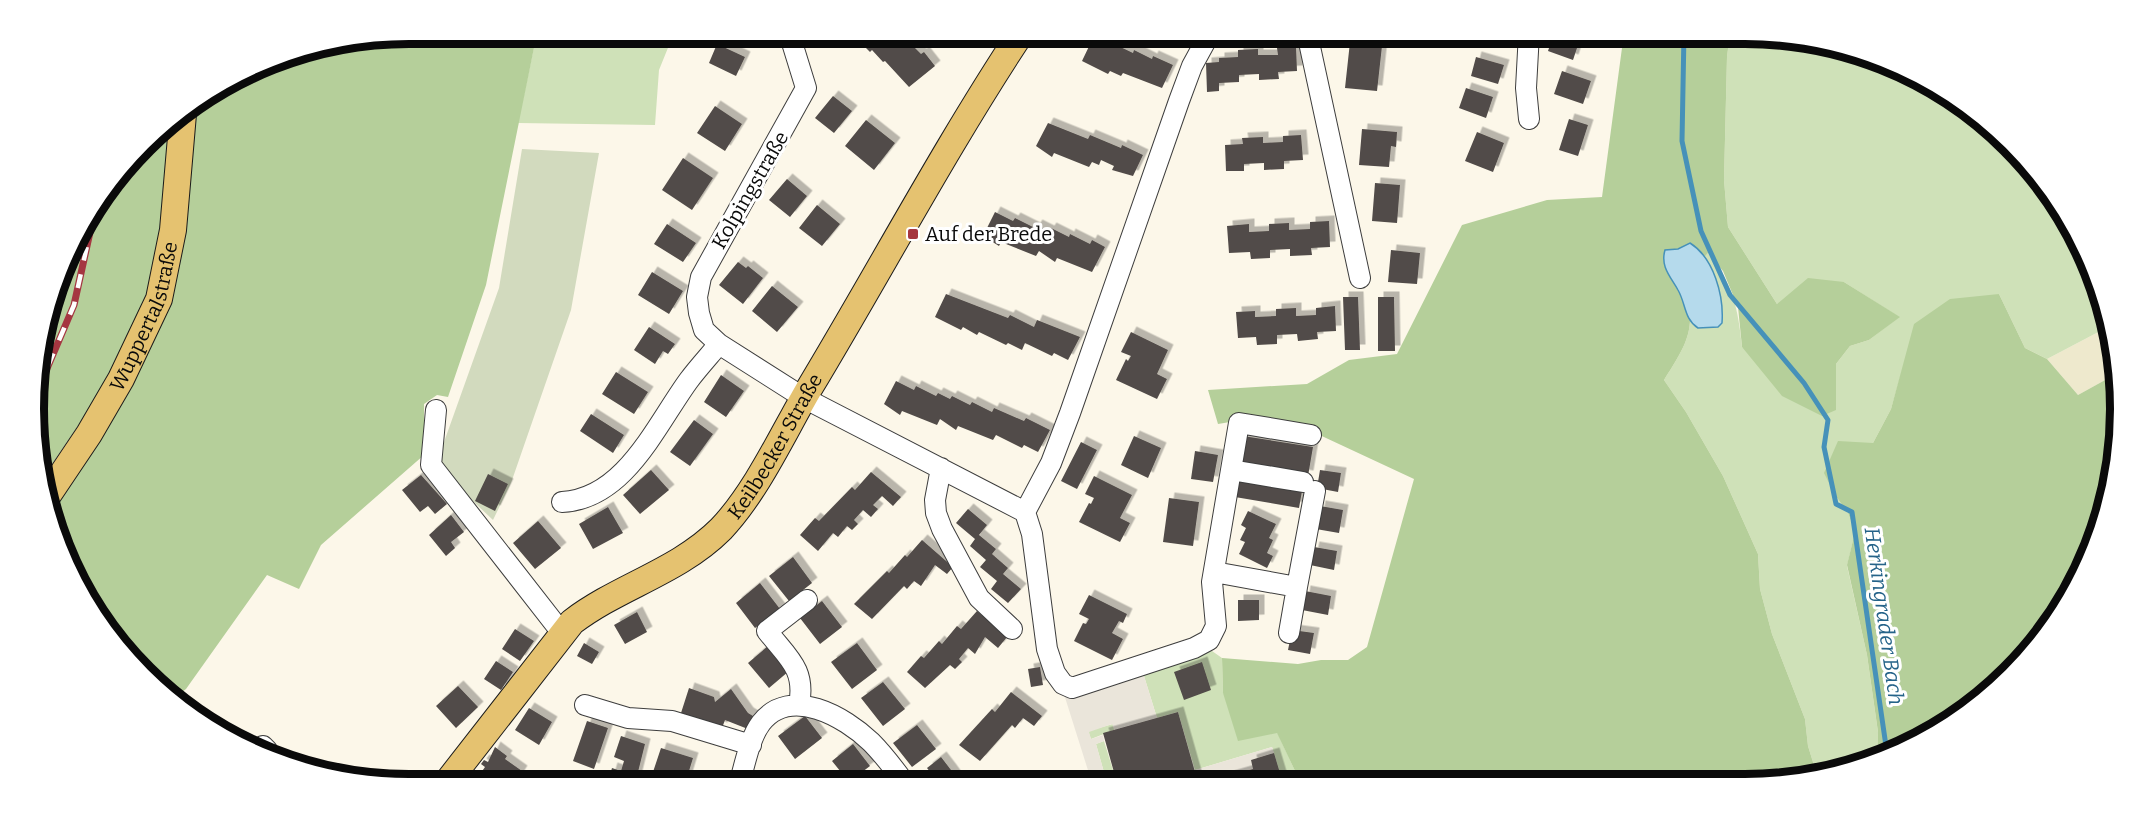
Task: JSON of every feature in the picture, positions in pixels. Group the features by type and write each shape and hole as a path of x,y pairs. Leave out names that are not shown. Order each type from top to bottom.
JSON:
{"main road":[{"name":"Keilbecker Straße","path":"453,774 562,633 588,611 677,565 711,538 744,500 969,112 1014,44"},
{"name":"Wuppertalstraße","path":"53,488 89,434 121,379 159,299 173,230 182,122"}],"street":[{"name":"Kolpingstraße","path":"793,44 806,82 803,96 716,251 698,286 697,297 705,330 719,345 804,398"},
{"path":"1025,512 1051,463 1179,101 1192,66 1204,44"},
{"path":"1309,44 1342,207 1360,278"},
{"path":"1528,44 1526,88 1529,119"},
{"path":"561,502 576,501 594,494 616,479 634,459 690,379 719,345"},
{"path":"804,398 1025,512 1032,534 1047,649 1057,678 1070,687 1149,664 1194,648 1209,640 1216,620 1213,577 1239,423 1311,435"},
{"path":"436,410 431,465 562,633"},
{"path":"941,468 935,500 936,513 942,529 979,598 1012,629"},
{"path":"1231,470 1309,486 1298,587 1289,633"},
{"path":"1213,577 1298,587"},
{"path":"799,705 802,687 798,672 767,631 807,600"},
{"path":"585,705 628,718 672,721 751,745"},
{"path":"742,774 757,729 765,718 779,709 799,705 827,713 858,731 878,749 898,774"}],"shaded area":[{"path":"2101,331 2108,378 2078,395 2047,359"},
{"path":"1144,676 1157,718 1115,730 1112,724 1089,732 1091,739 1103,735 1104,741 1096,744 1104,774 1089,774 1063,691 1095,691"},
{"path":"1272,747 1274,753 1251,760 1253,769 1236,774 1196,774 1195,770"}],"green space":[{"path":"385,44 535,44 486,285 448,397 437,395 424,404 424,455 321,545 299,589 267,575 186,689 180,694 134,650 92,592 71,549 55,499 155,325 180,263 190,117 226,92 269,71 292,63 314,56 361,47"},
{"path":"535,44 670,44 659,70 655,125 518,123"},
{"path":"1623,44 1729,44 1724,180 1728,227 1777,304 1808,278 1844,282 1900,317 1869,340 1850,346 1836,364 1836,410 1822,416 1782,396 1742,347 1738,307 1723,271 1708,253 1687,277 1690,309 1689,331 1681,352 1664,380 1686,412 1723,476 1758,554 1760,589 1772,634 1805,719 1808,746 1815,767 1768,774 1296,774 1277,733 1238,741 1223,693 1222,658 1298,664 1321,660 1348,660 1367,647 1414,479 1311,431 1254,418 1218,424 1208,390 1307,384 1349,360 1397,354 1462,225 1547,200 1602,197"},
{"path":"1729,44 1768,44 1839,56 1906,81 1967,119 2019,168 2061,226 2082,269 2101,331 2047,359 2025,348 1999,294 1908,350 1891,409 1873,443 1835,495 1848,513 1855,532 1847,566 1867,655 1878,732 1877,749 1815,767 1808,746 1805,719 1772,634 1760,589 1758,554 1723,476 1686,412 1664,380 1681,352 1689,332 1690,309 1687,277 1708,253 1723,275 1733,297 1739,320 1742,347 1836,410 1836,364 1850,346 1869,340 1899,317 1844,282 1777,304 1728,227 1724,180"},
{"path":"173,130 165,227 160,261 152,289 127,347 49,469 44,433 44,385 51,338 63,292 81,247 105,206 134,168"},
{"path":"522,149 599,153 571,310 511,483 493,520 440,470 439,456 499,288"},
{"path":"1999,294 2025,348 2047,359 2078,395 2108,378 2110,409 2106,457 2097,504 2082,549 2061,592 2034,632 1985,684 1967,699 1927,726 1877,749 1878,732 1867,655 1847,565 1855,532 1848,513 1835,495 1824,473 1838,441 1873,443 1891,409 1914,324 1950,299"},
{"path":"1194,648 1212,651 1222,658 1223,693 1277,732 1296,774 1280,774 1272,747 1195,770 1178,712 1157,718 1144,676 1095,691"},
{"path":"1113,724 1114,730 1091,739 1088,731"},
{"path":"1104,741 1114,774 1104,774 1096,744"}],"water":[{"path":"1690,243 1705,258 1716,278 1722,312 1722,323 1718,327 1698,328 1693,324 1681,295 1665,267 1665,250 1678,249"}],"building":[{"path":"717,44 745,57 736,76 709,63"},
{"path":"862,44 911,44 921,54 924,52 935,66 909,87 885,61 883,62 872,50 870,52"},
{"path":"1090,44 1111,46 1114,44 1133,53 1134,50 1152,59 1153,56 1173,65 1162,88 1123,73 1121,76 1110,71 1108,74 1082,61"},
{"path":"1350,44 1382,46 1377,91 1345,88"},
{"path":"1550,44 1578,44 1573,60 1548,51"},
{"path":"1296,47 1297,71 1278,72 1279,79 1259,80 1259,74 1239,75 1239,82 1219,83 1219,91 1207,92 1206,63 1219,62 1219,58 1238,57 1238,50 1258,49 1258,55 1278,55 1277,48"},
{"path":"1476,57 1504,65 1498,84 1471,76"},
{"path":"1562,71 1591,81 1583,104 1554,94"},
{"path":"1466,88 1493,97 1486,118 1459,108"},
{"path":"833,96 852,111 834,133 815,118"},
{"path":"715,106 742,124 725,151 697,133"},
{"path":"1569,119 1588,125 1578,156 1559,150"},
{"path":"866,120 895,143 874,170 845,146"},
{"path":"1048,123 1088,139 1090,135 1121,148 1122,145 1143,155 1133,176 1112,170 1114,166 1101,160 1099,165 1092,162 1089,167 1054,153 1052,157 1036,146"},
{"path":"1362,129 1397,132 1396,147 1391,146 1389,167 1359,165"},
{"path":"1477,132 1504,143 1493,172 1465,161"},
{"path":"1301,135 1303,160 1284,161 1284,169 1264,170 1264,163 1244,164 1244,171 1226,171 1225,145 1243,144 1242,138 1263,137 1263,143 1283,142 1283,136"},
{"path":"683,158 713,178 692,210 662,190"},
{"path":"787,179 807,196 790,217 769,200"},
{"path":"1375,183 1400,185 1397,223 1372,221"},
{"path":"817,205 840,224 822,246 799,228"},
{"path":"995,212 1013,221 1015,218 1035,228 1037,225 1049,231 1051,228 1069,237 1070,234 1090,244 1092,240 1105,247 1092,272 1057,258 1055,262 1039,251 1036,256 1001,242 999,246 983,236"},
{"path":"1329,221 1330,247 1311,248 1312,255 1290,256 1290,249 1270,250 1270,258 1251,259 1250,252 1229,253 1227,226 1249,224 1249,232 1269,231 1269,224 1289,223 1289,230 1310,229 1310,222"},
{"path":"667,224 696,243 683,262 654,244"},
{"path":"1391,250 1420,253 1417,284 1388,282"},
{"path":"738,262 746,268 748,266 763,278 743,304 719,285"},
{"path":"652,272 683,291 669,314 638,295"},
{"path":"772,286 798,307 777,332 752,311"},
{"path":"946,294 1008,318 1010,315 1034,327 1037,320 1080,337 1068,360 1054,353 1052,356 1025,343 1022,350 1008,343 1006,345 979,332 977,335 963,327 961,330 935,317"},
{"path":"1343,297 1358,297 1360,350 1345,350"},
{"path":"1378,297 1394,297 1395,351 1378,351"},
{"path":"1335,306 1336,331 1317,332 1318,339 1298,341 1297,334 1277,335 1277,344 1257,345 1256,337 1238,338 1236,312 1255,311 1255,317 1276,316 1276,309 1296,308 1296,316 1316,315 1316,308"},
{"path":"649,327 675,344 668,354 663,351 655,364 634,350"},
{"path":"1131,332 1168,350 1157,374 1167,379 1157,399 1116,380 1126,359 1128,361 1131,356 1121,352"},
{"path":"616,372 648,392 634,414 602,394"},
{"path":"721,375 744,391 726,417 704,402"},
{"path":"896,381 914,390 916,386 936,396 938,393 950,399 952,396 970,405 972,402 992,412 994,408 1024,421 1026,418 1050,430 1038,452 1024,445 1022,448 996,435 993,440 958,426 956,430 940,419 937,425 902,411 900,415 884,404"},
{"path":"591,414 624,435 613,453 580,431"},
{"path":"694,420 713,434 690,466 670,452"},
{"path":"1134,436 1161,448 1148,478 1121,465"},
{"path":"1243,436 1313,447 1308,476 1239,464"},
{"path":"1081,442 1097,450 1077,489 1061,481"},
{"path":"1195,451 1218,455 1213,482 1191,479"},
{"path":"651,470 669,490 640,514 623,495"},
{"path":"1320,470 1341,473 1338,492 1317,488"},
{"path":"871,472 901,497 893,506 882,496 873,505 878,509 871,517 863,510 854,520 858,524 852,530 847,526 838,537 833,533 818,551 800,535 815,518 819,521 852,487 855,490"},
{"path":"488,474 508,484 495,511 475,501"},
{"path":"421,475 447,504 435,514 428,506 420,512 402,490"},
{"path":"1094,476 1132,495 1120,518 1130,523 1120,542 1079,522 1094,498 1085,494"},
{"path":"1237,480 1302,491 1299,508 1235,497"},
{"path":"1169,498 1199,502 1193,546 1163,542"},
{"path":"1320,506 1343,510 1339,533 1316,529"},
{"path":"608,507 623,533 593,549 579,524"},
{"path":"968,509 987,525 979,535 996,549 992,554 1008,568 1003,574 1021,589 1008,603 991,589 997,581 980,567 986,560 970,546 975,539 956,523"},
{"path":"1248,511 1276,524 1269,538 1273,540 1267,553 1273,556 1267,568 1239,554 1245,542 1240,540 1246,528 1241,525"},
{"path":"451,515 464,532 451,542 455,548 446,556 429,535"},
{"path":"538,521 561,548 535,569 513,543"},
{"path":"922,540 953,567 947,574 935,565 921,586 914,581 907,589 904,586 872,619 854,604 887,571 889,573 905,555 907,557"},
{"path":"1314,547 1337,551 1334,570 1310,565"},
{"path":"793,557 812,583 789,601 769,576"},
{"path":"760,583 780,609 755,628 736,603"},
{"path":"1305,591 1331,596 1328,615 1302,610"},
{"path":"1089,595 1127,614 1123,623 1119,621 1112,633 1123,639 1112,660 1074,641 1083,623 1086,624 1089,619 1079,614"},
{"path":"1238,600 1259,600 1259,620 1238,621"},
{"path":"822,601 842,627 820,644 800,618"},
{"path":"977,611 1007,637 998,648 985,637 975,654 968,648 959,659 962,662 955,669 950,665 925,688 907,672 939,641 942,644 957,626 961,629"},
{"path":"637,612 647,632 625,644 614,625"},
{"path":"515,629 534,641 520,661 502,649"},
{"path":"1292,630 1314,633 1310,654 1288,650"},
{"path":"584,643 599,652 592,664 577,656"},
{"path":"857,643 877,670 852,689 831,662"},
{"path":"768,646 789,671 769,688 748,663"},
{"path":"496,661 513,672 501,690 484,679"},
{"path":"1202,662 1211,690 1184,700 1174,672"},
{"path":"1040,667 1043,685 1031,687 1028,669"},
{"path":"883,682 905,709 883,726 861,698"},
{"path":"458,686 478,707 456,728 436,706"},
{"path":"689,688 714,697 715,702 731,689 748,713 758,719 753,731 725,720 722,728 681,713"},
{"path":"1011,692 1042,716 1034,726 1023,718 1015,728 1012,725 980,761 959,745 992,709 995,712"},
{"path":"529,708 552,722 539,745 515,730"},
{"path":"1178,712 1196,774 1114,774 1103,733"},
{"path":"805,716 822,738 795,759 778,736"},
{"path":"587,721 608,728 594,769 573,761"},
{"path":"917,725 936,749 912,767 893,743"},
{"path":"621,736 645,744 638,774 610,774 612,768 621,771 624,761 614,757"},
{"path":"853,744 870,766 860,774 843,774 832,761"},
{"path":"495,747 507,756 505,759 522,771 520,774 480,774 485,767 481,764 484,760 488,762"},
{"path":"661,748 693,758 688,774 652,774"},
{"path":"1274,753 1280,774 1236,774 1253,769 1251,760"},
{"path":"941,757 954,774 932,774 927,768"}],"waterway":[{"name":"Herkingrader Bach","path":"1684,44 1682,141 1701,231 1730,295 1804,383 1828,420 1824,447 1836,504 1852,512 1886,746"}],"railway":[{"path":"46,372 74,305 91,228"}],"place":[{"name":"Auf der Brede","path":"913,234"}]}
